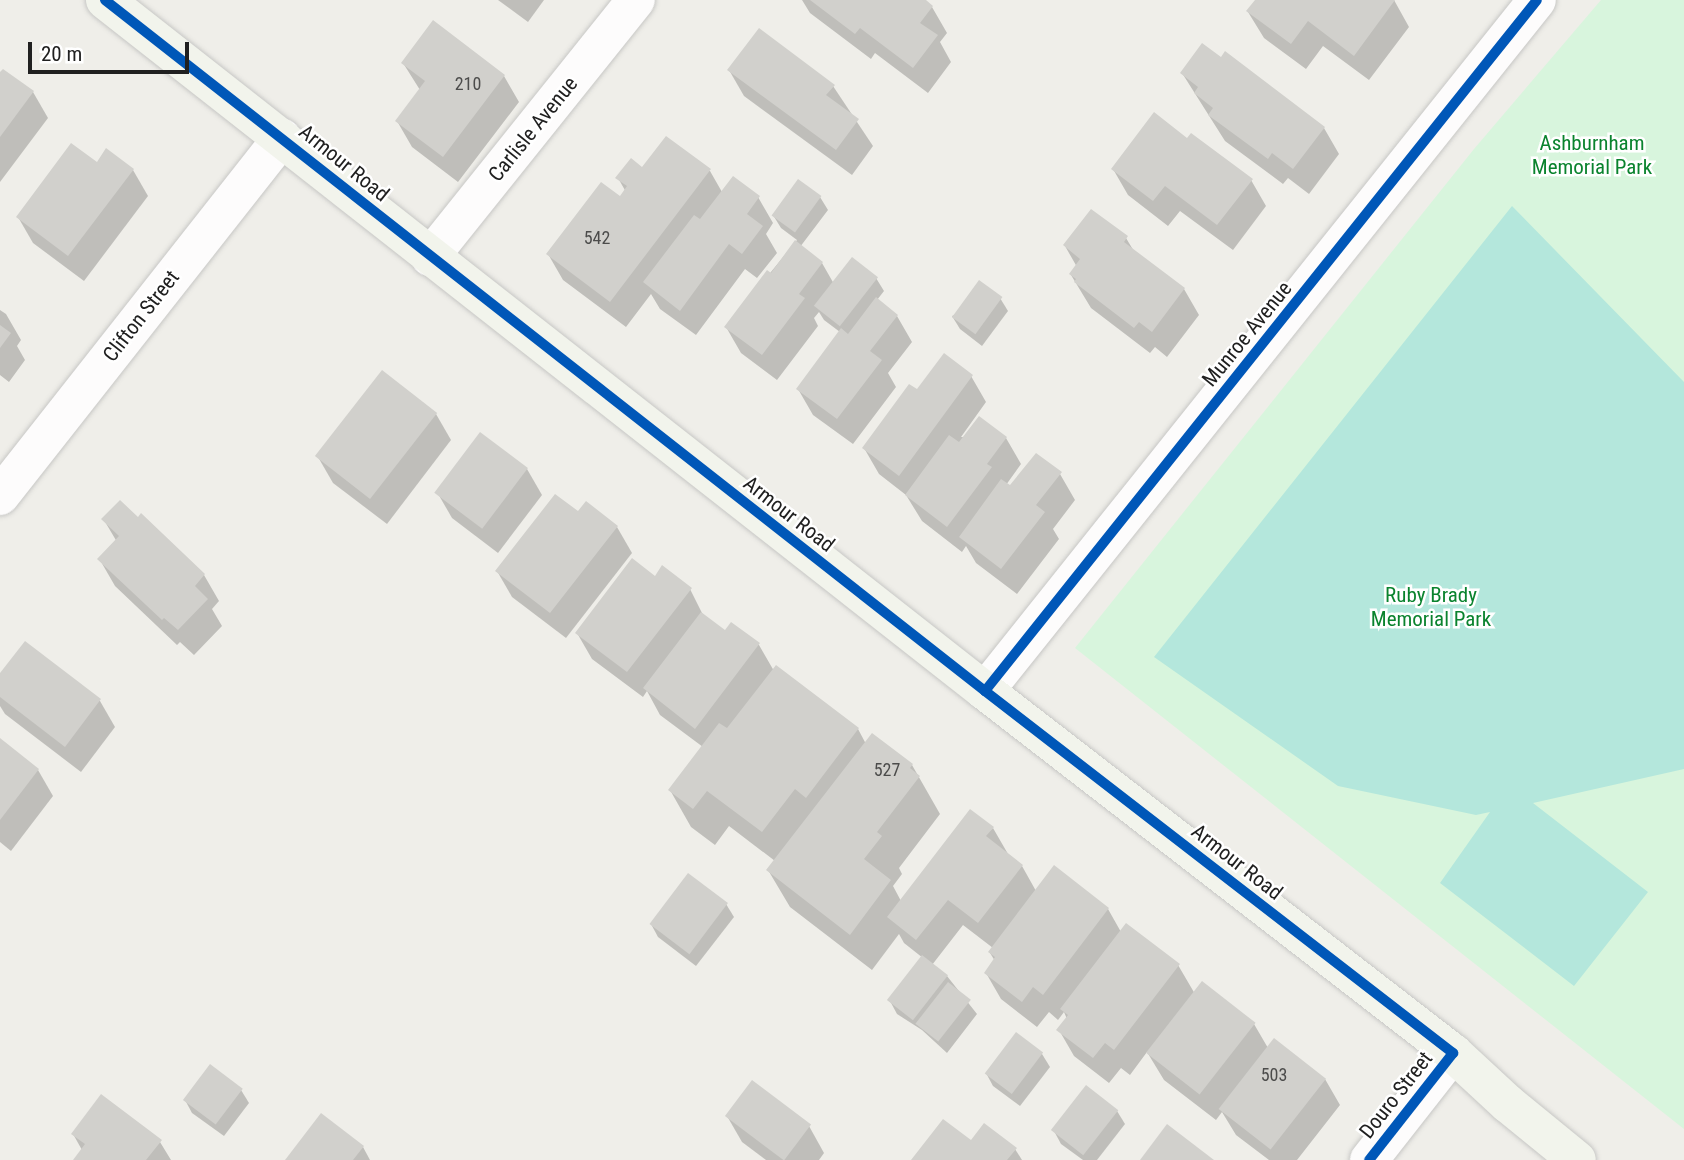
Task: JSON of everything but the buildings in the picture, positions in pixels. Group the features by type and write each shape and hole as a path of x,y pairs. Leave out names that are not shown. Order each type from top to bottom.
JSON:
{"main road":[{"name":"Armour Road","path":"105,0 985,691 1453,1053 1507,1103 1577,1160"}],"street":[{"name":"Carlisle Avenue","path":"430,257 636,0"},
{"name":"Munroe Avenue","path":"985,691 1537,0"},
{"name":"Clifton Street","path":"0,496 282,138"},
{"name":"Douro Street","path":"1369,1160 1453,1053"}],"green space":[{"name":"Ruby Brady Memorial Park","path":"1601,0 1684,0 1684,1129 1075,648 1474,149"},
{"name":"Ruby Brady Memorial Park","path":"1512,206 1684,382 1684,769 1533,803 1648,892 1574,986 1440,883 1490,812 1476,815 1338,786 1154,657"}],"cycle path":[{"path":"105,0 985,691 1453,1053 1369,1160"},
{"path":"985,691 1537,0"}],"park label":[{"name":"Ashburnham Memorial Park","path":"1592,155"}]}
